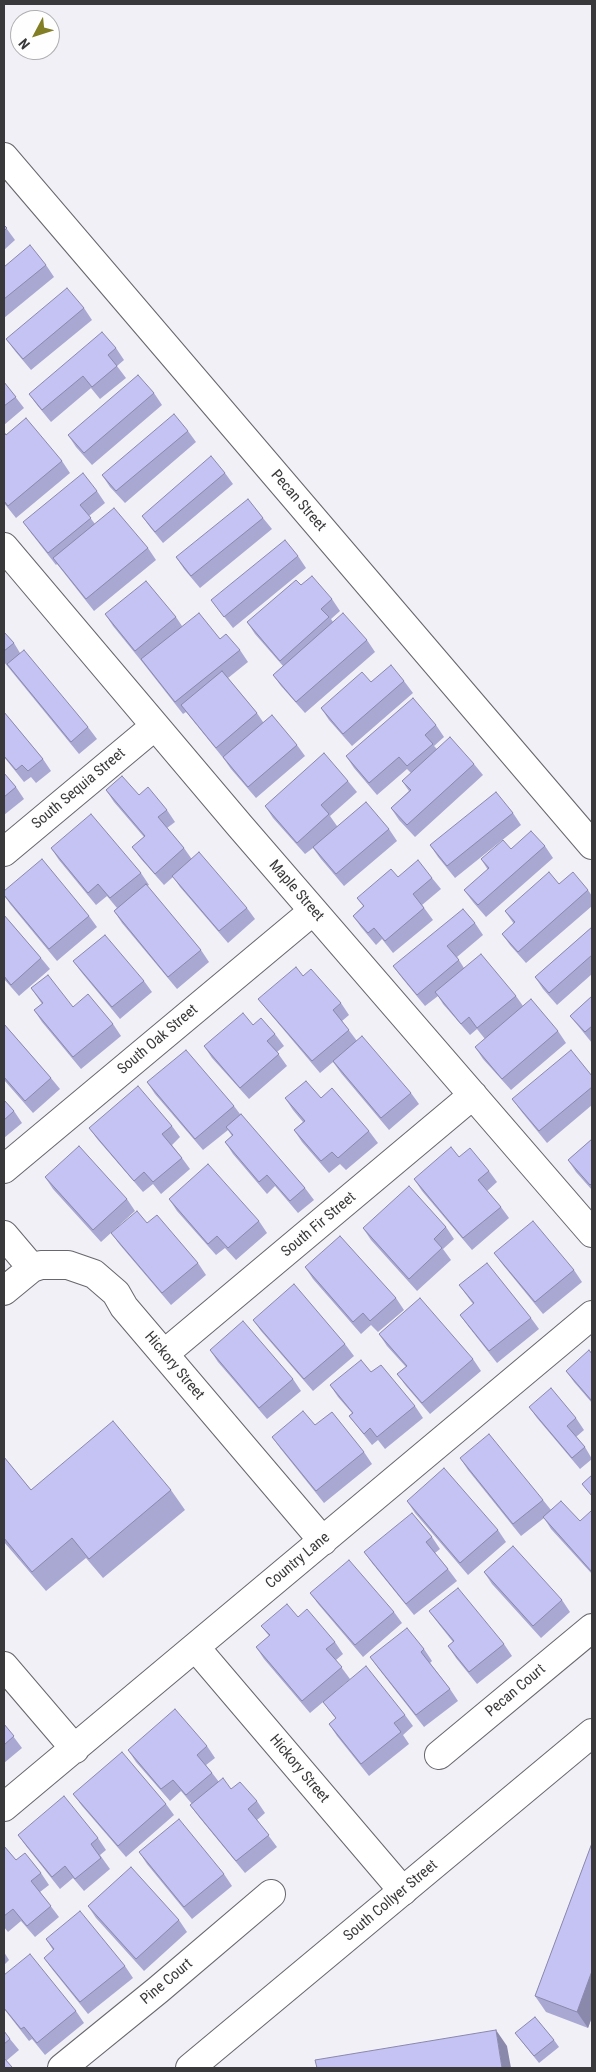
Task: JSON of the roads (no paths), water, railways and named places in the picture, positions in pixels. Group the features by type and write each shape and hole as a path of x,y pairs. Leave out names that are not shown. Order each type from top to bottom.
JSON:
{"street":[{"name":"Pecan Street","path":"4,157 592,845"},
{"name":"Maple Street","path":"4,547 313,911 592,1233"},
{"name":"South Sequia Street","path":"4,852 155,726"},
{"name":"South Oak Street","path":"4,1169 313,911"},
{"name":"South Fir Street","path":"164,1354 473,1095"},
{"path":"4,1235 32,1268 4,1291"},
{"name":"Hickory Street","path":"32,1268 41,1265 68,1265 94,1274 116,1293 124,1308 323,1541"},
{"name":"Country Lane","path":"4,1808 592,1314"},
{"name":"Pecan Court","path":"439,1755 592,1628"},
{"name":"Hickory Street","path":"196,1648 403,1891"},
{"path":"4,1666 74,1749"},
{"name":"South Collyer Street","path":"190,2068 592,1733"},
{"name":"Pine Court","path":"62,2068 271,1894"}]}
